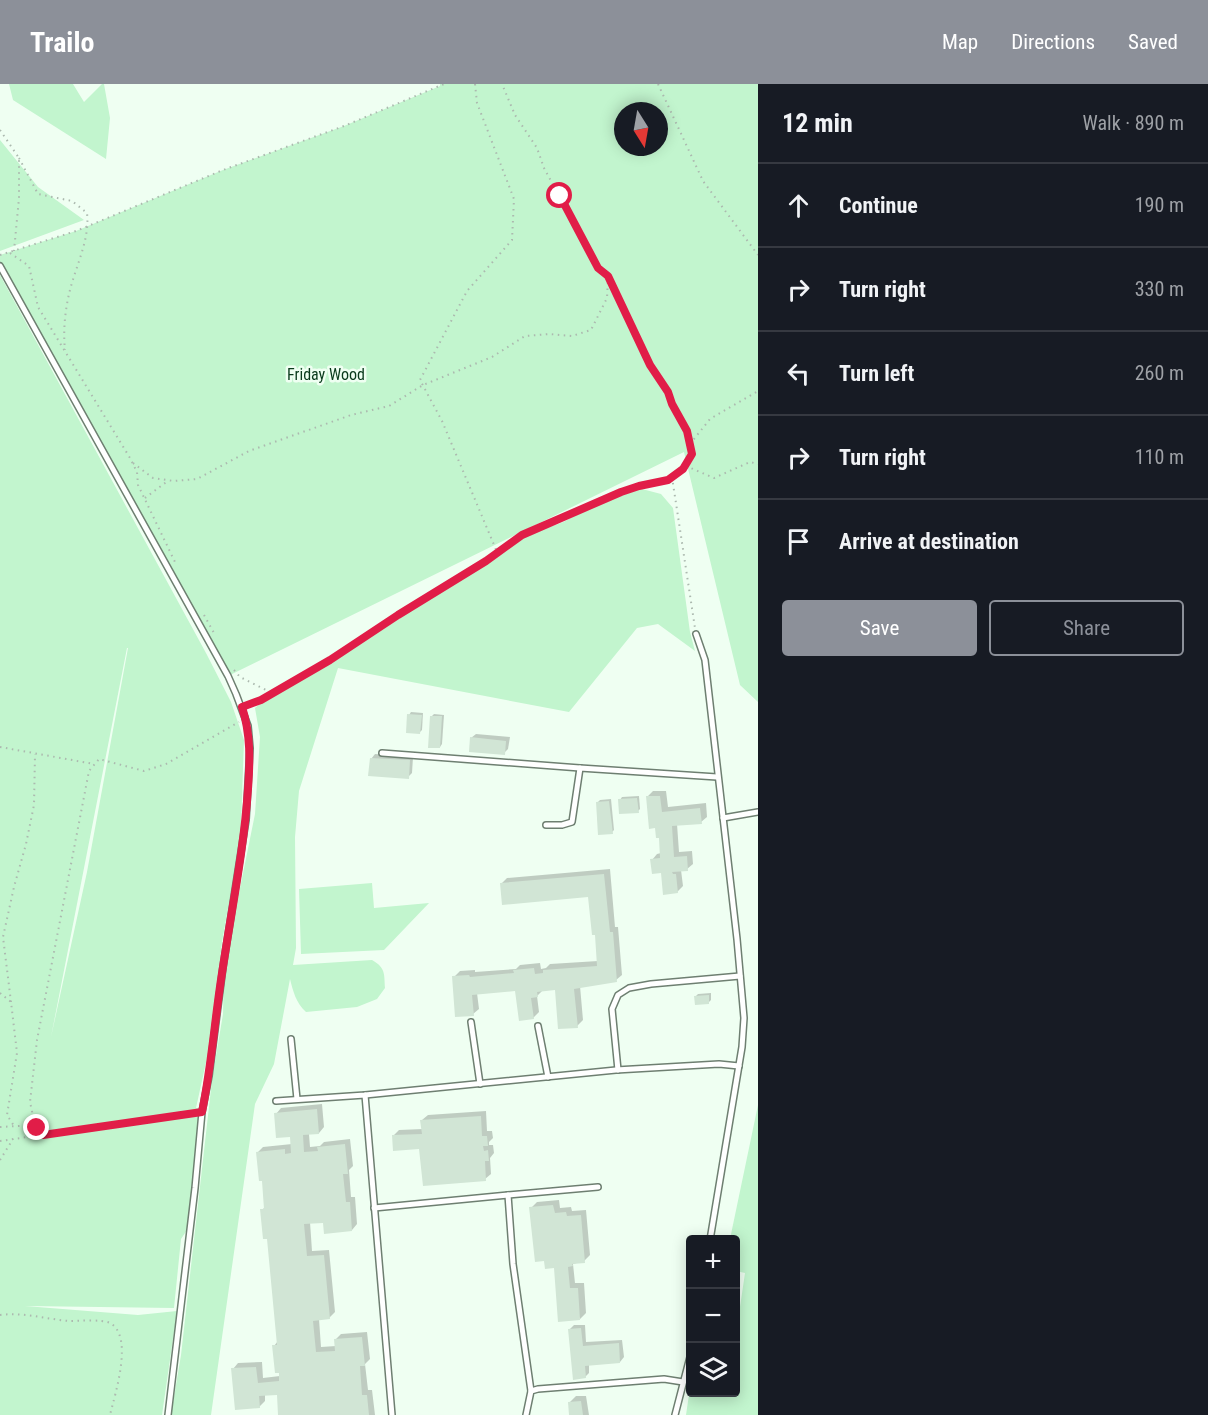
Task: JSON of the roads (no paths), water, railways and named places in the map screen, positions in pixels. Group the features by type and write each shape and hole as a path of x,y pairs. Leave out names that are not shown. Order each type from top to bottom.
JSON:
{"lane":[{"path":"0,266 228,676 248,726 250,748 246,820 202,1112 168,1415"},
{"path":"696,634 705,660 744,1018 739,1066 711,1235"},
{"path":"382,753 717,777"},
{"path":"546,825 562,825 572,822 580,768"},
{"path":"723,818 758,812"},
{"path":"618,1070 612,1009 618,994 629,988 651,984 740,976"},
{"path":"471,1022 480,1084"},
{"path":"538,1026 548,1077"},
{"path":"291,1039 297,1099"},
{"path":"276,1101 365,1095 618,1070 719,1064 739,1066"},
{"path":"365,1095 392,1415"},
{"path":"374,1208 598,1187"},
{"path":"508,1195 513,1264 531,1391 526,1415"},
{"path":"675,1415 686,1371"},
{"path":"531,1391 664,1378 683,1382"}],"park label":[{"name":"Friday Wood","path":"326,374"}]}
